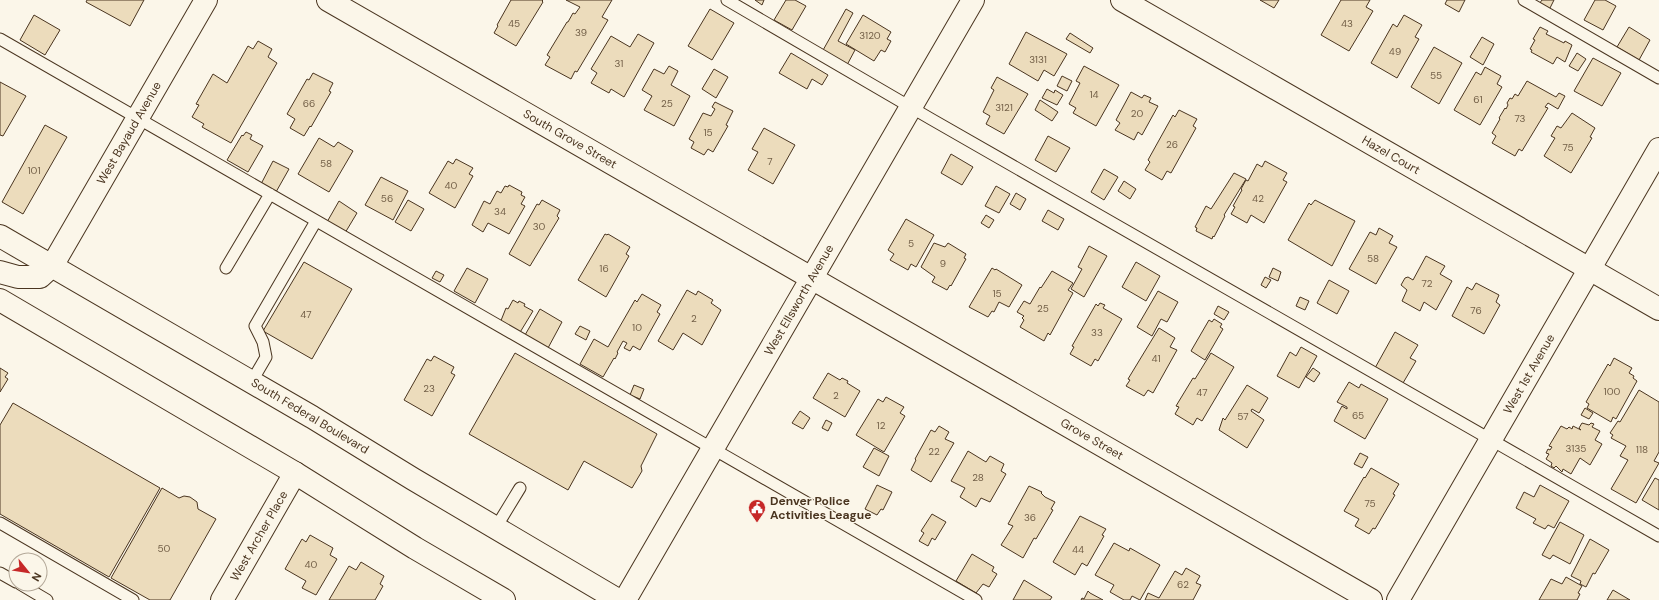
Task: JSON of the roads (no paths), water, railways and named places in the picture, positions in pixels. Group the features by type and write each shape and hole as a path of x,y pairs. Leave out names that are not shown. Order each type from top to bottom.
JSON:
{"street":[{"name":"West Bayaud Avenue","path":"52,266 206,0"},
{"name":"South Grove Street","path":"328,0 812,278"},
{"name":"West Ellsworth Avenue","path":"625,600 973,0"},
{"name":"Hazel Court","path":"1122,0 1659,309"},
{"name":"West 1st Avenue","path":"1398,600 1659,149"},
{"name":"South Federal Boulevard","path":"0,236 252,381 495,529 618,600"},
{"path":"0,272 18,277 40,277 52,266"},
{"name":"Grove Street","path":"812,278 1371,600"},
{"path":"0,300 295,473 415,548 504,600"},
{"name":"West Archer Place","path":"222,600 295,473"}],"lane":[{"path":"727,0 911,108 1659,536"},
{"path":"1524,0 1659,78"},
{"path":"0,39 714,448 976,600"},
{"path":"226,268 270,194"},
{"path":"252,381 266,357 263,342 255,326 316,221"},
{"path":"495,529 520,488"},
{"path":"0,523 133,600"},
{"path":"34,592 47,600"}],"place":[{"name":"Denver Police Activities League","path":"757,523"}]}
